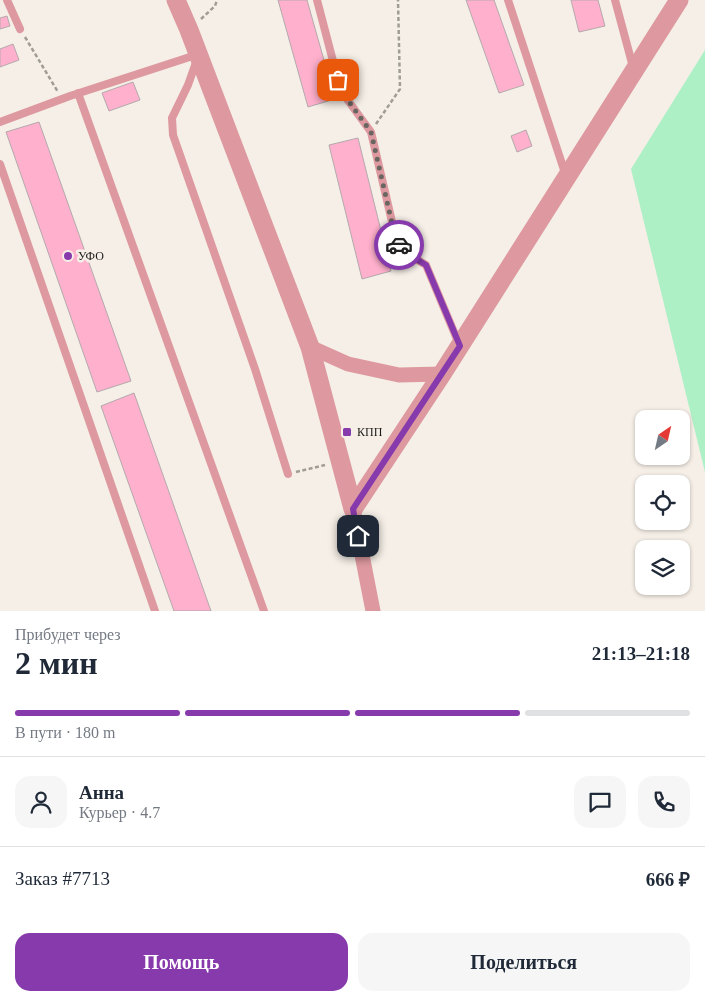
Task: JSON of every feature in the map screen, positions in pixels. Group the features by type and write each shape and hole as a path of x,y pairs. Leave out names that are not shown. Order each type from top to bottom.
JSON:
{"street":[{"path":"176,0 190,30 310,347 353,509 373,611"},
{"path":"353,509 460,346 679,0"},
{"path":"310,347 348,364 399,375 442,374"}],"lane":[{"path":"7,0 20,29"},
{"path":"317,0 341,88 371,132 398,243 403,251 426,265 460,346"},
{"path":"508,0 566,178"},
{"path":"615,0 634,71"},
{"path":"0,122 78,93 199,54"},
{"path":"199,54 188,85 172,118 173,135 256,369 288,474"},
{"path":"78,93 264,611"},
{"path":"0,164 155,611"}],"path":[{"path":"190,30 215,6 218,0"},
{"path":"371,132 400,88 398,0"},
{"path":"20,29 62,99"},
{"path":"288,474 340,461"}],"green space":[{"path":"705,50 705,472 690,410 631,169"}],"building":[{"path":"278,0 307,0 335,99 308,107"},
{"path":"466,0 494,0 524,85 499,93"},
{"path":"571,0 598,0 605,26 579,32"},
{"path":"7,16 10,26 0,29 0,18"},
{"path":"13,44 19,60 0,67 0,49"},
{"path":"133,82 140,100 109,111 102,93"},
{"name":"УФО","path":"39,122 131,381 97,392 6,132"},
{"path":"526,130 532,146 517,152 511,136"},
{"path":"358,138 391,271 362,279 329,145"},
{"path":"134,393 211,611 174,611 101,406"}],"way so far":[{"path":"338,80 344,95 371,132 392,223 399,245"}],"place":[{"name":"УФО","path":"68,256"},
{"name":"КПП","path":"347,432"}],"route":[{"path":"358,536 353,509 460,346 426,265 403,251 399,245"}]}
